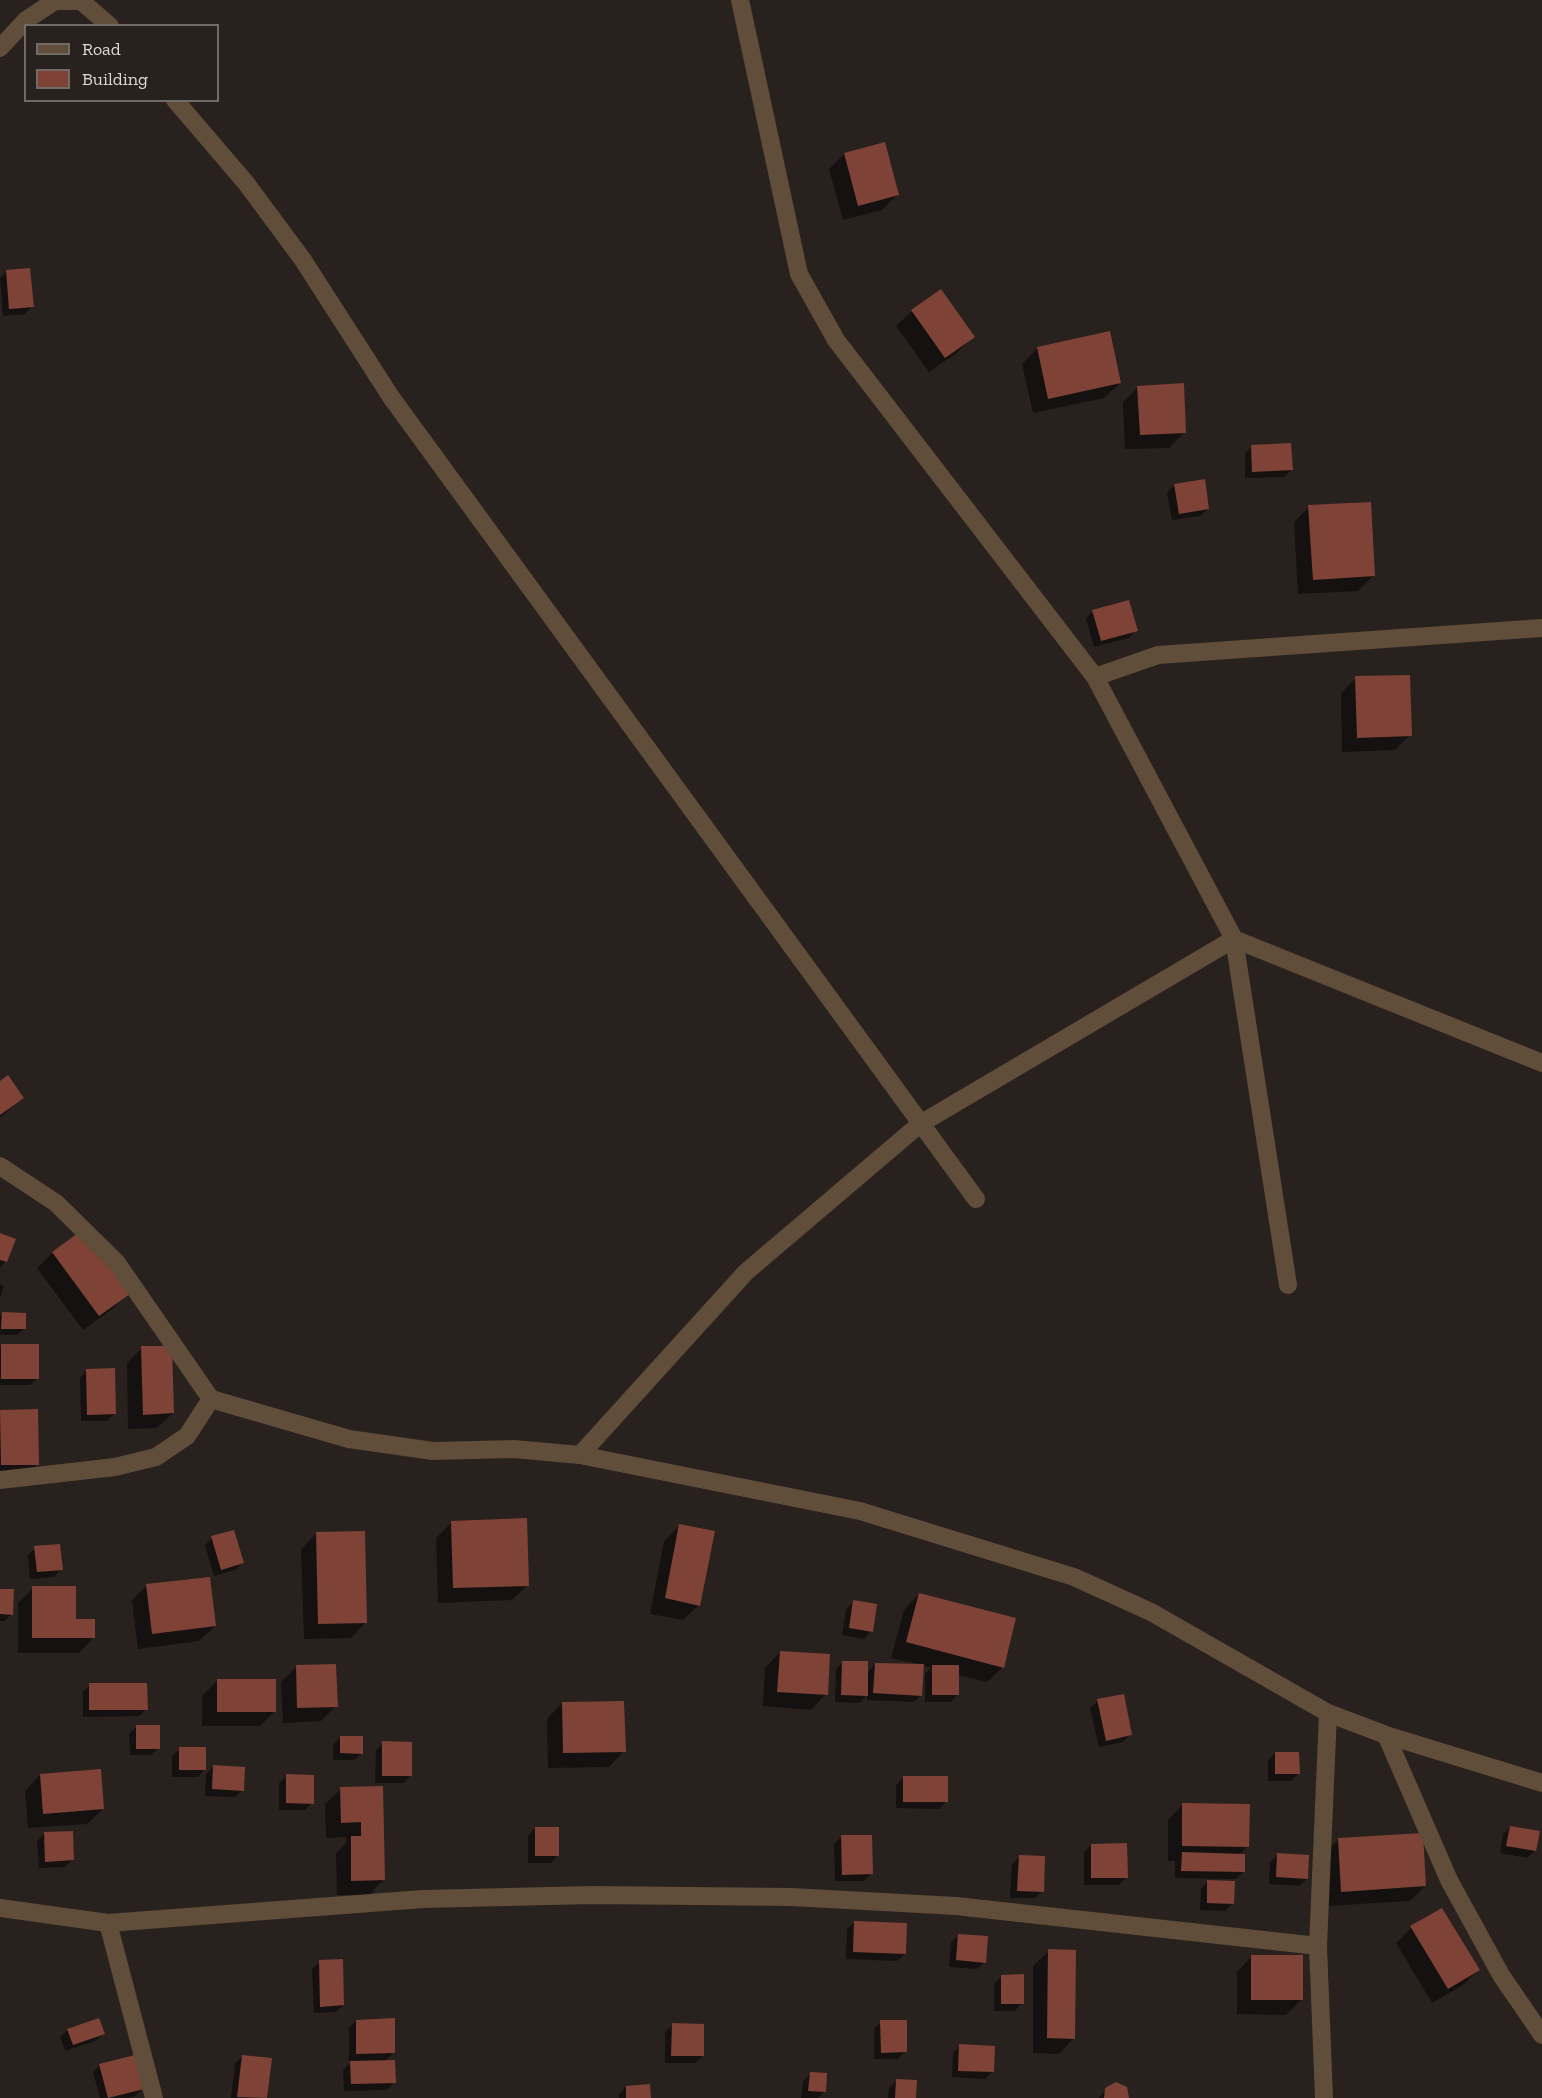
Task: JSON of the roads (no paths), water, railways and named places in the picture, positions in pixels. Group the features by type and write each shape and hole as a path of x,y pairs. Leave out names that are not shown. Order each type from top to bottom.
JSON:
{"street":[{"path":"740,0 799,274 836,340 1095,677 1234,939 1288,1285"},
{"path":"0,48 26,20 55,2 81,1 108,24"},
{"path":"177,102 246,183 303,260 391,397 976,1199"},
{"path":"1095,677 1158,655 1542,628"},
{"path":"580,1455 746,1272 921,1124 1234,939"},
{"path":"1234,939 1542,1063"},
{"path":"0,1166 56,1203 117,1263 211,1399 359,1440 433,1451 514,1449 580,1455 860,1510 1074,1576 1152,1612 1328,1713 1386,1735 1542,1783"},
{"path":"0,1480 115,1467 156,1457 187,1436 211,1399"},
{"path":"1324,2098 1318,1946 1328,1713"},
{"path":"1386,1735 1449,1880 1501,1975 1542,2035"},
{"path":"0,1908 108,1923 423,1899 592,1895 792,1897 956,1906 1318,1946"},
{"path":"108,1923 154,2098"}]}
